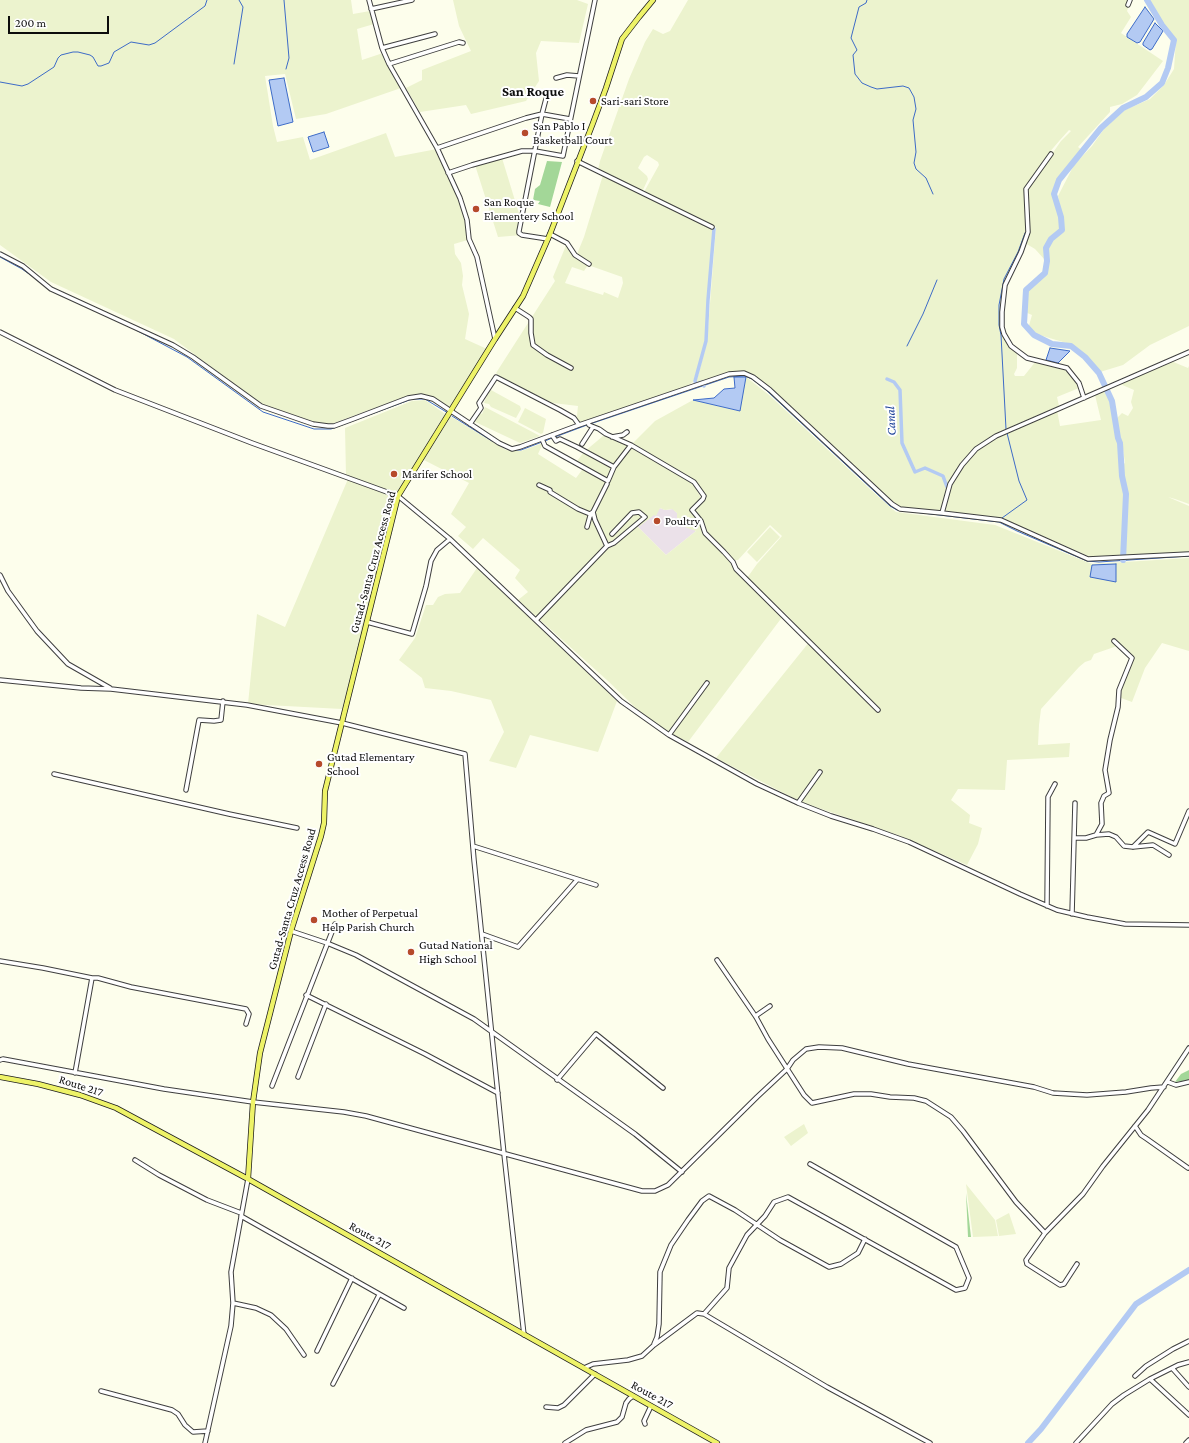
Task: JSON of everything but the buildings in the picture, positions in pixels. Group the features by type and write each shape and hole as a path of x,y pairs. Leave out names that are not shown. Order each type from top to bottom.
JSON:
{"main road":[{"name":"Gutad-Santa Cruz Access Road","path":"248,1179 253,1102 260,1053 291,931 321,836 324,823 324,791 398,496 526,290 549,237 606,88 622,39 654,0"},
{"name":"Route 217","path":"0,1077 38,1084 80,1095 116,1108 248,1179 718,1443"}],"street":[{"path":"369,0 382,48 389,64 437,148 460,198 467,220 469,239 476,257 495,339"},
{"path":"371,9 412,0"},
{"path":"448,174 522,151 535,151 563,156 595,0"},
{"path":"1128,5 1130,0"},
{"path":"382,48 435,34"},
{"path":"389,64 459,42 463,43"},
{"path":"556,78 567,74 579,76"},
{"path":"547,95 519,233 549,237 568,243 575,255 589,264"},
{"path":"437,148 542,114 570,119"},
{"path":"1051,154 1026,189 1025,199 1028,232 1021,252 1005,285 1002,327 1011,346 1027,358 1067,368 1079,383 1084,398"},
{"path":"578,161 712,227"},
{"path":"0,254 23,266 51,289 173,346 193,357 261,406 313,424 334,426 408,398 421,396 433,399 499,444 512,449 729,374 744,373 753,377 770,390 892,504 900,509 1002,520 1088,559 1189,554"},
{"path":"515,308 531,320 533,345 547,355 571,368"},
{"path":"0,332 116,390 252,443 398,496 450,539 621,701 669,735 757,784 830,816 909,842 1047,906 1072,914 1125,924 1189,924"},
{"path":"942,513 950,484 962,465 976,449 996,436 1038,416 1084,398 1189,352"},
{"path":"470,424 481,408 480,403 496,377 574,418 579,425"},
{"path":"588,422 589,425 631,445 694,482 704,496 692,510 701,521 705,533 733,562 736,569 878,710"},
{"path":"582,444 593,427"},
{"path":"612,437 622,435 627,432"},
{"path":"552,435 556,441 560,439 614,467"},
{"path":"542,439 545,446 608,481 614,467 631,445"},
{"path":"588,527 590,516 607,484"},
{"path":"539,485 550,490 550,492 578,509 590,514 593,512"},
{"path":"593,512 607,546"},
{"path":"536,620 607,546 614,543 634,528 645,517 639,512 632,513 612,534"},
{"path":"366,622 412,634 426,586 431,561 437,550 450,539"},
{"path":"0,574 8,591 37,631 68,664 111,689"},
{"path":"1096,835 1102,824 1101,803 1104,796 1109,793 1106,770 1110,740 1118,707 1119,690 1132,658 1114,641"},
{"path":"0,680 81,688 111,689 223,702 342,723 465,754 504,1154 524,1335"},
{"path":"669,735 707,682"},
{"path":"186,790 199,720 214,722 221,720 223,702"},
{"path":"798,803 820,772"},
{"path":"54,774 297,828"},
{"path":"1047,906 1048,797 1055,784"},
{"path":"1072,914 1075,803"},
{"path":"1133,847 1148,832 1175,844 1189,811"},
{"path":"1074,838 1086,838 1096,835 1113,835 1124,846 1133,847 1153,845 1169,855"},
{"path":"473,846 596,886"},
{"path":"482,934 518,947 577,880"},
{"path":"272,1086 306,995 335,924"},
{"path":"291,931 327,943 356,956 474,1019 557,1080 587,1099 635,1134 682,1172"},
{"path":"717,960 756,1018 804,1095 812,1103 854,1094 914,1098 926,1102 951,1117 963,1130 1012,1196 1030,1218 1045,1233"},
{"path":"0,961 98,978 131,987 246,1009 249,1014 246,1024"},
{"path":"75,1073 92,978"},
{"path":"306,995 425,1054 498,1093"},
{"path":"298,1077 326,1004"},
{"path":"756,1018 757,1015 770,1006"},
{"path":"557,1080 596,1034 663,1088"},
{"path":"0,1060 164,1089 366,1116 642,1191 655,1191 668,1185 787,1069 793,1060 806,1049 819,1047 842,1048 908,1064 1034,1087 1053,1093 1087,1095 1161,1088"},
{"path":"1077,1264 1064,1284 1060,1285 1027,1264 1026,1260 1045,1233 1083,1194 1135,1126 1161,1088 1168,1082 1189,1048"},
{"path":"1168,1082 1176,1084 1189,1082"},
{"path":"1135,1126 1141,1135 1147,1140 1188,1168"},
{"path":"135,1160 159,1175 207,1200 241,1215 404,1308"},
{"path":"704,1314 727,1288 729,1268 747,1235 765,1216 774,1202 788,1197 956,1290 965,1288 969,1278 956,1247 810,1164"},
{"path":"205,1443 231,1326 233,1303 231,1272 248,1179"},
{"path":"659,1338 660,1272 672,1245 702,1201 709,1196 829,1267 841,1264 858,1253 865,1240"},
{"path":"317,1351 352,1278"},
{"path":"333,1384 379,1295"},
{"path":"233,1303 256,1308 271,1315 283,1325 304,1355"},
{"path":"584,1368 593,1364 628,1360 642,1356 659,1338 697,1313 704,1314 827,1387 930,1443"},
{"path":"1135,1376 1146,1366 1189,1341"},
{"path":"1076,1443 1112,1404 1124,1395 1150,1379 1172,1368 1189,1362"},
{"path":"1172,1368 1189,1387"},
{"path":"546,1407 558,1408 564,1404 595,1374"},
{"path":"1150,1379 1189,1415"},
{"path":"101,1391 172,1410 178,1414 185,1425 193,1432 208,1431"},
{"path":"565,1443 586,1430 617,1422 622,1417 626,1403 634,1396"},
{"path":"645,1424 644,1421 651,1406"},
{"path":"1186,1443 1189,1440"}],"shaded area":[{"name":"Poultry","path":"660,508 665,510 673,509 696,531 666,555 635,524 639,521 641,525"}],"green space":[{"path":"0,0 351,0 353,14 370,11 374,24 357,29 362,60 383,53 401,88 326,114 296,119 285,74 265,76 273,126 277,142 303,137 310,160 386,133 395,157 437,149 458,198 471,239 454,244 455,254 461,263 463,276 462,285 469,314 465,339 487,349 450,410 433,398 421,394 408,396 331,424 315,422 269,407 258,402 174,339 51,282 0,245"},
{"path":"453,0 577,0 588,4 579,43 541,41 536,53 539,81 526,101 471,114 466,105 420,112 406,88 422,80 422,70 471,51 459,26"},
{"path":"688,0 1131,0 1127,11 1131,17 1121,33 1163,61 1137,95 1122,104 1110,107 1110,112 1078,147 1082,150 1058,179 1053,194 1060,217 1061,230 1050,238 1045,248 1045,260 1035,249 1025,243 1027,230 1020,251 1003,287 1000,321 1003,335 1017,352 1017,368 1014,374 1015,376 1024,376 1036,361 1066,370 1078,383 1079,388 1057,397 1059,406 1006,429 976,447 960,464 949,483 941,509 939,511 901,508 892,503 771,390 744,372 696,383 707,342 716,227 644,192 659,165 658,162 647,155 644,157 638,168 647,176 648,179 643,190 641,191 598,170 629,79 645,42 653,29 663,34 670,31","holes":["1069,130 1071,131 1061,141 1027,190 1027,230 1024,189 1048,154"]},
{"path":"1150,0 1189,0 1189,326 1150,345 1123,365 1100,372 1088,357 1073,345 1036,334 1028,329 1032,315 1025,312 1026,303 1028,290 1047,274 1049,262 1048,249 1052,240 1063,231 1058,196 1074,165 1092,146 1104,129 1125,110 1150,99 1164,85 1174,69 1176,39 1164,24"},
{"path":"502,158 520,217 518,231 522,235 498,237 475,165"},
{"path":"547,161 562,162 550,207 538,204 540,201 533,200 535,189 540,185"},
{"path":"603,175 714,229 708,295 706,341 693,382 684,388 576,425 578,406 545,402 507,382 496,373 555,281 553,277 567,243 577,254 584,237","holes":["588,265 622,277 623,283 618,298 604,292 603,295 565,283 572,267 584,271"]},
{"path":"1171,361 1188,368 1189,366 1189,504 1168,497 1189,506 1189,552 1124,557 1126,494 1122,465 1125,463 1122,442 1119,438 1116,419 1122,413 1128,416 1133,408 1131,402 1134,390 1120,384"},
{"path":"746,377 769,395 896,512 995,525 1092,564 1189,558 1189,651 1162,643 1145,668 1132,702 1121,698 1122,686 1133,660 1130,653 1125,648 1120,645 1094,654 1091,660 1085,662 1079,667 1041,709 1039,725 1038,745 1070,743 1069,757 1007,760 1005,790 958,789 951,800 970,815 969,823 982,828 978,844 967,865 898,835 801,802 716,758 810,641 788,616 747,578 757,564 782,536 770,525 738,560 733,560 705,532 693,510 706,497 695,482 631,445 655,421 693,400 739,411"},
{"path":"491,390 520,406 521,409 516,418 491,407 489,404 484,403"},
{"path":"1105,391 1111,401 1119,445 1125,494 1123,557 1093,558 1001,518 944,511 951,484 963,465 977,449 996,437 1057,410 1060,426 1101,420 1095,395"},
{"path":"425,400 445,414 397,494 346,475 345,428 412,401"},
{"path":"485,407 540,436 520,443 471,420 476,411 482,414"},
{"path":"525,408 546,419 543,433 541,434 518,422"},
{"path":"450,416 506,450 521,451 543,443 538,454 576,478 585,466 577,461 584,452 603,436 630,446 692,482 701,498 690,510 702,525 703,533 783,616 688,742 670,733 641,713 608,681 518,600 528,592 515,578 520,570 483,538 473,549 458,536 466,527 451,514 469,483 422,459","holes":["660,508 665,510 672,509 677,513 677,518 682,526 696,531 666,555 635,524 639,521 640,526 654,515 656,516"]},
{"path":"348,479 394,496 378,573 342,709 248,704 257,614 285,627"},
{"path":"770,527 780,537 757,562 747,552"},
{"path":"477,568 617,701 598,752 530,735 516,768 489,761 504,732 491,700 451,691 425,688 422,678 399,660 415,638 426,605 433,605 438,597 445,594 460,593"},
{"path":"1189,1070 1189,1080 1175,1082 1181,1074"},
{"path":"804,1124 808,1133 791,1146 784,1137"},
{"path":"966,1184 995,1220 998,1236 973,1237"},
{"path":"966,1193 971,1237 968,1237"},
{"path":"1009,1213 1016,1234 999,1236 996,1220"}],"water":[{"path":"1145,7 1154,19 1140,42 1137,43 1127,37 1127,34"},
{"path":"1155,23 1163,31 1150,50 1143,45 1143,43"},
{"path":"284,78 293,122 278,126 269,80"},
{"path":"324,132 329,147 313,152 308,137"},
{"path":"1050,348 1070,351 1058,363 1046,360"},
{"path":"734,377 746,377 740,411 693,400 714,398 724,389 735,388"},
{"path":"1116,564 1116,582 1090,577 1092,565"}],"waterway":[{"path":"0,82 22,86 28,84 54,67 61,55 73,52 90,55 93,57 98,66 109,63 114,52 131,42 149,45 155,43 205,6 207,0"},
{"path":"234,64 243,7 239,0"},
{"path":"284,0 289,58 286,69"},
{"path":"867,0 866,3 859,7 851,38 857,50 853,55 855,74 862,83 877,89 903,86 909,88 914,97 916,109 913,120 916,152 914,163 916,169 926,178 933,194"},
{"path":"1123,560 1126,494 1122,476 1120,443 1112,401 1099,373 1085,357 1071,346 1052,344 1034,335 1024,324 1026,290 1045,273 1047,261 1046,248 1051,239 1062,230 1061,217 1054,194 1059,180 1101,128 1123,108 1146,97 1162,83 1168,68 1174,40 1162,25 1147,0"},
{"path":"704,386 703,382 696,384 695,381 706,341 714,229"},
{"path":"1006,429 999,305 1004,279 1018,252 1025,233"},
{"path":"0,257 35,278"},
{"path":"907,346 923,314 937,280"},
{"path":"136,330 187,357 263,412 314,429 331,429 412,399 425,399 448,413"},
{"path":"590,424 729,377 745,376 752,379 766,390 890,506 897,510 999,522 1087,561 1099,562 1189,556"},
{"name":"Canal","path":"887,379 894,382 900,390 902,443 915,472 925,468 943,476 947,487"},
{"path":"452,416 492,441"},
{"path":"555,437 587,425"},
{"path":"1002,518 1027,500 1019,481 1007,433"},
{"path":"545,441 552,438"},
{"path":"515,450 521,450 542,442"},
{"path":"497,444 510,450"},
{"path":"1028,1443 1041,1429 1136,1304 1189,1270"}],"place":[{"name":"Sari-sari Store","path":"593,101"},
{"name":"San Pablo I Basketball Court","path":"525,133"},
{"name":"San Roque Elementery School","path":"476,209"},
{"name":"Marifer School","path":"394,474"},
{"name":"Poultry","path":"657,521"},
{"name":"Gutad Elementary School","path":"319,764"},
{"name":"Mother of Perpetual Help Parish Church","path":"314,920"},
{"name":"Gutad National High School","path":"411,952"}],"district":[{"name":"San Roque","path":"533,92"}]}
